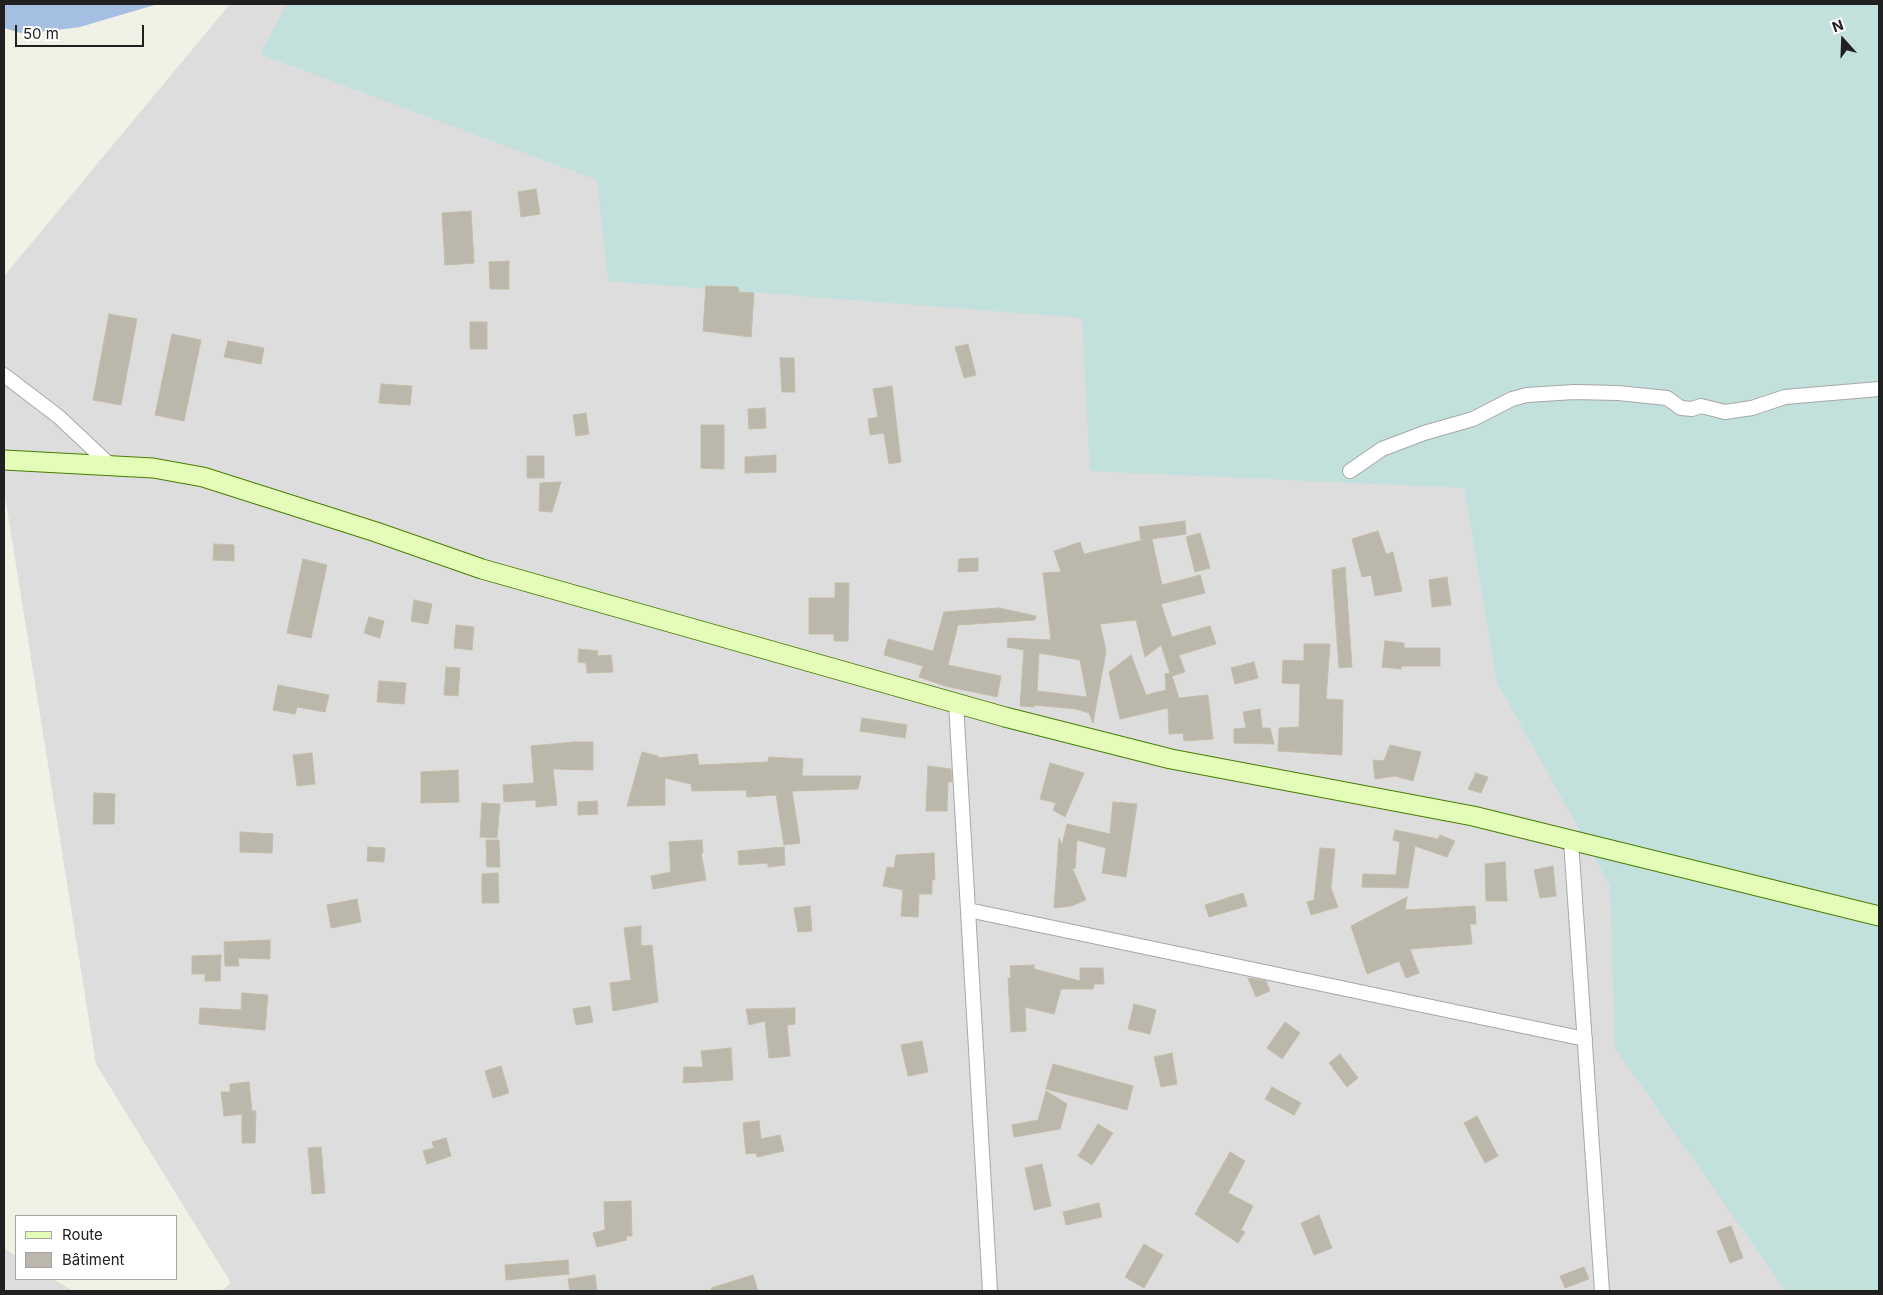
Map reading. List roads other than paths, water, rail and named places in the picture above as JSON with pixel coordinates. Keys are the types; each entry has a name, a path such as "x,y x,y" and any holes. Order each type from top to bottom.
{"main road":[{"path":"4,460 153,468 203,477 376,532 482,569 956,703 1171,758 1473,816 1879,916"}],"street":[{"path":"4,374 59,417 110,465"},
{"path":"1350,471 1382,449 1424,433 1473,419 1512,399 1527,395 1574,392 1618,393 1667,398 1681,408 1692,409 1701,406 1725,412 1752,408 1785,397 1879,389"},
{"path":"956,703 990,1291"},
{"path":"1570,841 1602,1291"},
{"path":"968,910 1584,1039"}],"water":[{"path":"4,4 158,4 80,27 24,34 4,28"}]}
